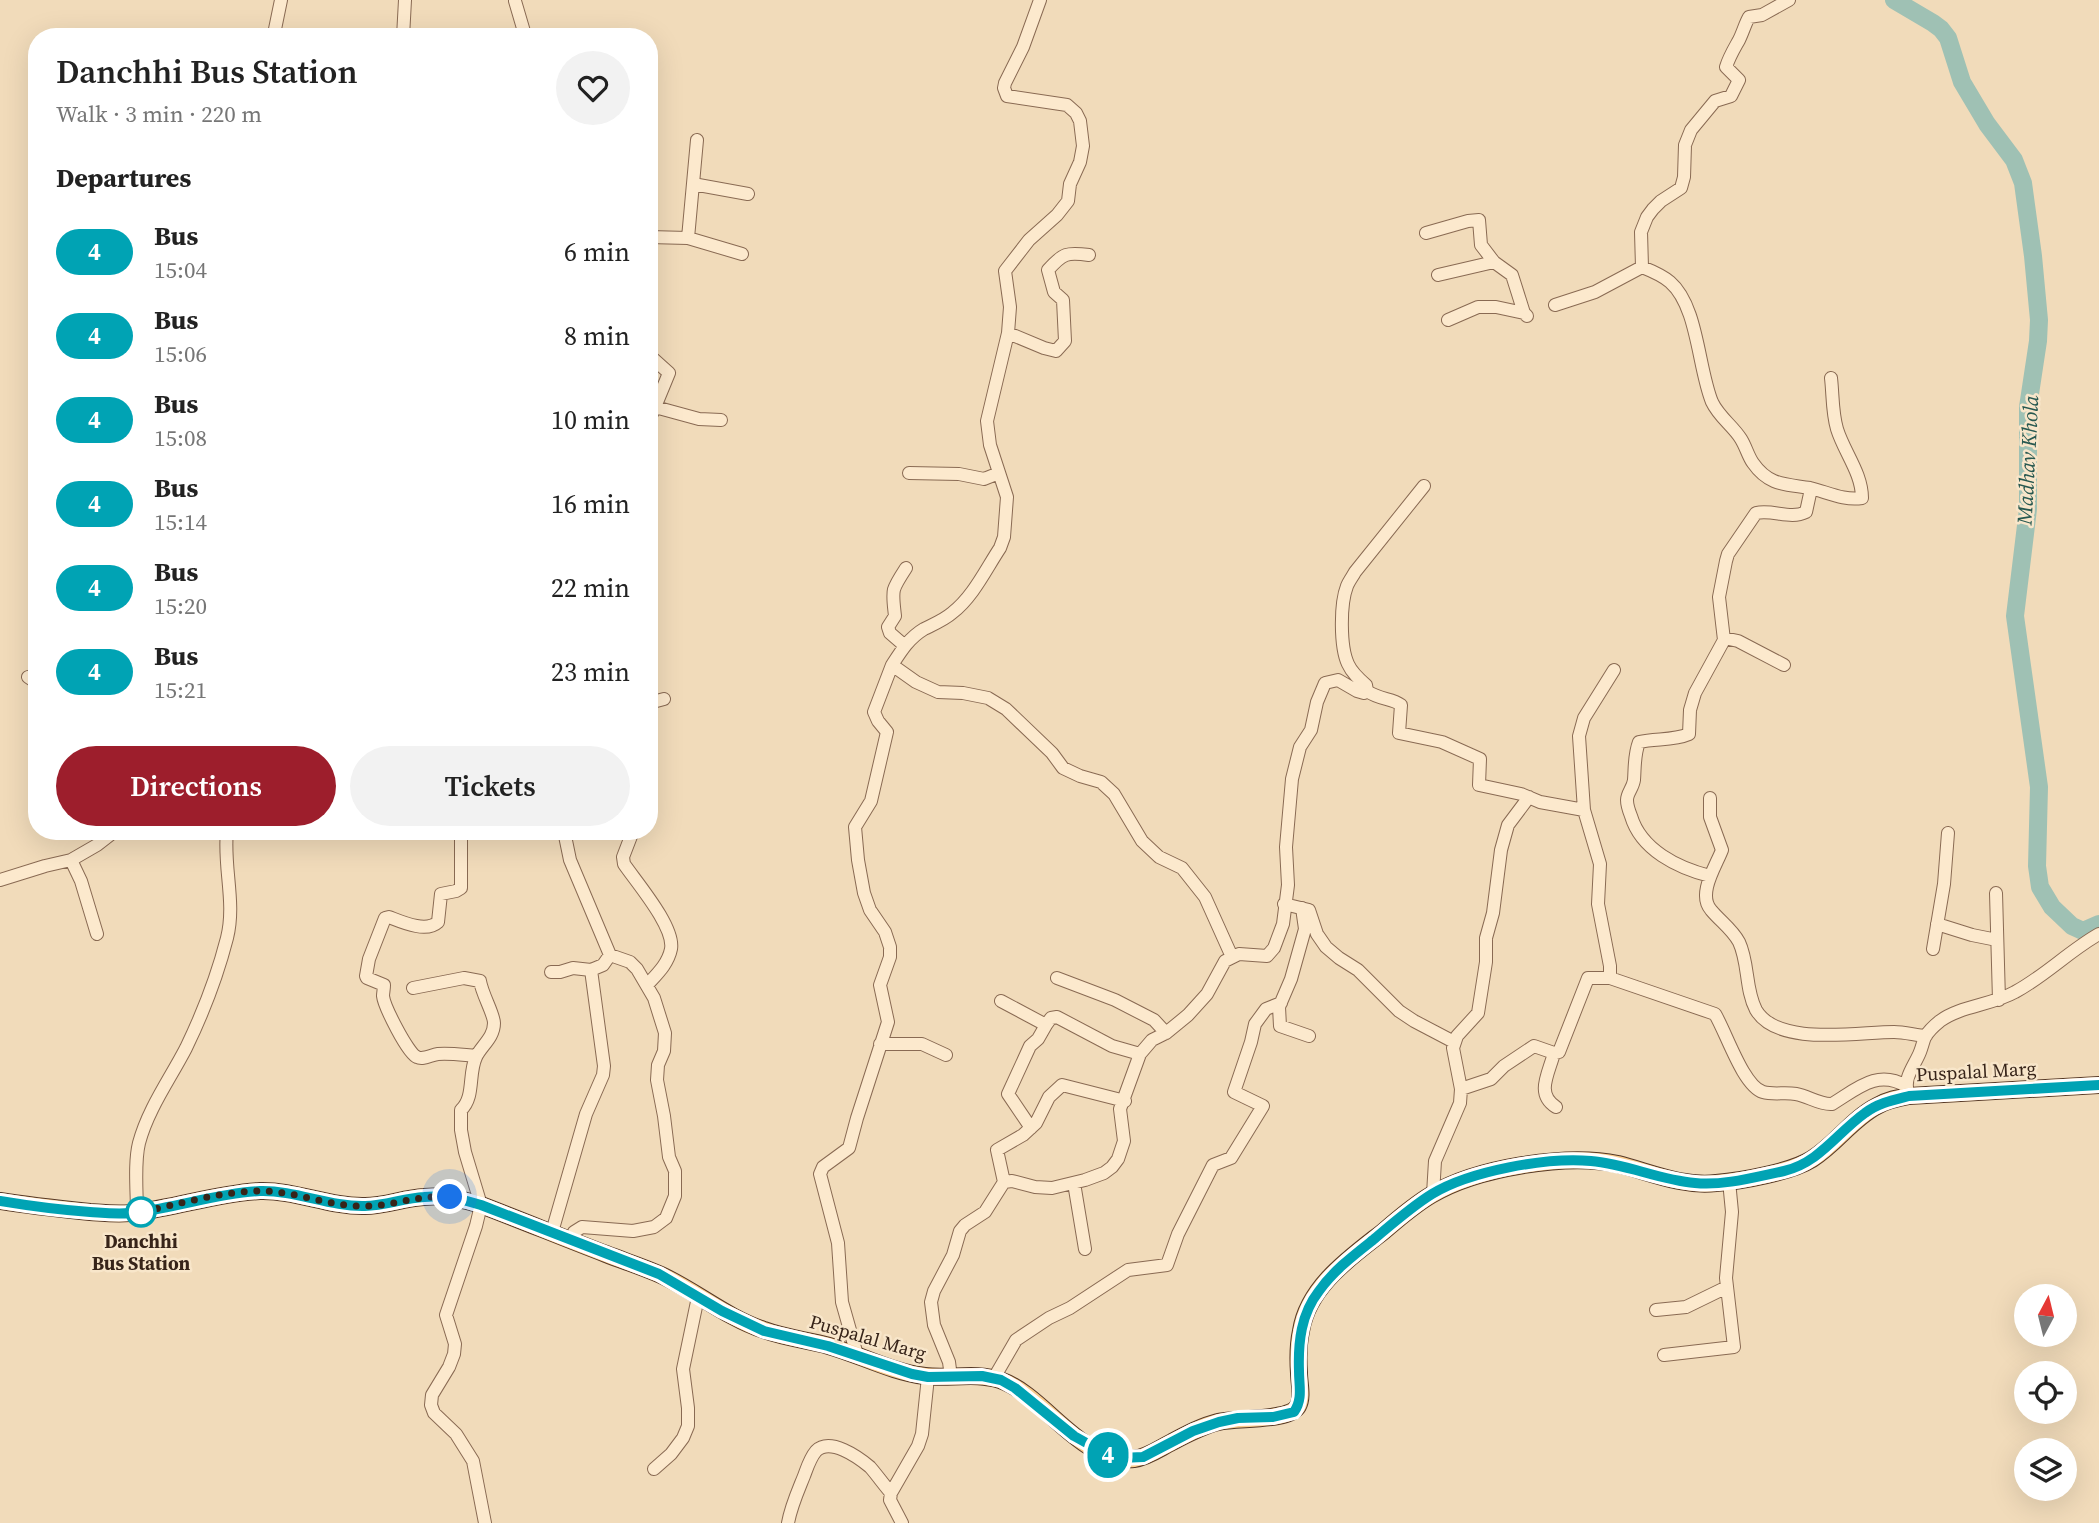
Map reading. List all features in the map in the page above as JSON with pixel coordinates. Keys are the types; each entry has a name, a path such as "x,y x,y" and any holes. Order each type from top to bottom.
{"main road":[{"name":"Puspalal Marg","path":"0,1200 54,1209 137,1213 201,1199 261,1191 355,1206 421,1197 461,1199 659,1274 722,1311 764,1331 828,1346 928,1377 993,1378 1015,1388 1074,1436 1108,1455 1120,1458 1143,1457 1193,1431 1219,1422 1294,1412 1299,1405 1301,1329 1307,1309 1319,1290 1345,1262 1433,1194 1468,1179 1557,1161 1589,1160 1611,1163 1668,1179 1714,1184 1787,1170 1810,1160 1863,1114 1907,1091 2099,1085"}],"street":[{"path":"275,28 281,0"},
{"path":"403,28 405,0"},
{"path":"857,1355 842,1302 838,1243 820,1174 823,1167 849,1148 888,1022 880,985 890,957 890,947 864,893 855,827 871,802 875,790 887,732 874,712 892,666 905,646 921,631 954,612 978,582 1004,537 1007,498 990,445 987,421 1008,332 1010,307 1005,271 1029,240 1064,208 1083,152 1080,121 1072,108 1007,96 1004,93 1005,83 1023,47 1040,0"},
{"path":"1642,267 1641,232 1653,209 1681,188 1685,145 1691,130 1716,101 1731,96 1739,79 1726,67 1745,24 1749,17 1762,15 1789,0"},
{"path":"515,1 523,28"},
{"path":"688,237 697,140"},
{"path":"693,184 748,194"},
{"path":"1426,233 1479,220 1480,245 1494,262 1512,275 1526,314 1489,306 1478,307 1448,320"},
{"path":"658,237 688,237 742,254"},
{"path":"1008,332 1056,351 1065,341 1063,300 1054,292 1048,270 1058,259 1069,253 1089,255"},
{"path":"1438,275 1494,262"},
{"path":"1555,305 1595,292 1642,267"},
{"path":"1642,267 1664,277 1679,291 1691,318 1712,402 1741,439 1753,463 1773,481 1836,496 1862,498 1858,476 1836,423 1831,378"},
{"path":"658,363 669,373 658,394"},
{"path":"658,406 699,419 721,420"},
{"path":"909,473 959,474 984,479 999,473"},
{"path":"1424,486 1355,572 1347,587 1344,600 1343,648 1348,664 1355,676 1366,685 1367,691 1377,698 1401,705 1399,733 1445,743 1480,759 1479,785 1541,802 1584,810"},
{"path":"1710,876 1681,867 1640,839 1626,799 1634,782 1634,765 1639,743 1689,734 1690,710 1695,693 1723,645 1719,597 1722,572 1728,554 1756,513 1795,516 1806,512 1811,489"},
{"path":"905,646 890,633 888,627 895,616 893,588 906,568"},
{"path":"1724,638 1738,641 1784,665"},
{"path":"892,666 916,682 938,692 988,698 1006,709 1052,753 1063,768 1101,782 1114,794 1142,841 1159,857 1182,868 1205,897 1232,957"},
{"path":"1610,978 1598,904 1600,864 1584,810 1579,736 1584,718 1614,670"},
{"path":"1004,1182 1052,1188 1074,1184 1104,1173 1118,1159 1124,1141 1120,1110 1140,1054 1152,1040 1166,1033 1188,1015 1207,994 1225,961 1239,954 1267,956 1274,948 1283,924 1292,779 1300,747 1311,730 1317,702 1325,683 1338,680 1357,691 1367,691"},
{"path":"658,701 663,699"},
{"path":"1433,1194 1435,1161 1460,1103 1461,1088 1454,1042 1478,1013 1486,962 1486,938 1493,913 1501,849 1508,825 1529,797"},
{"path":"1710,798 1710,817 1722,850 1710,876 1706,903 1738,940 1755,1008 1763,1020 1796,1033 1897,1032 1926,1036"},
{"path":"1933,949 1944,884 1948,834"},
{"path":"0,880 71,860 103,840"},
{"path":"137,1213 138,1146 158,1097 186,1047 228,936 228,840"},
{"path":"461,840 461,888 441,894 438,922 434,926 419,926 385,918 369,959 366,978 384,985 383,997 408,1049 415,1056 476,1056"},
{"path":"566,840 570,860 610,954 630,962 638,969 665,1033 657,1080 669,1157 675,1171 676,1183 666,1218 654,1227 633,1231 582,1227 577,1228 572,1240"},
{"path":"630,840 623,857 624,864 667,929 672,947 667,963 647,985"},
{"path":"71,860 81,881 97,934"},
{"path":"1997,893 1999,1000"},
{"path":"1284,904 1309,910 1317,934 1326,947 1358,970 1399,1011 1454,1042"},
{"path":"1302,908 1305,929 1291,979 1279,1007 1280,1026 1309,1036"},
{"path":"1937,924 1997,940"},
{"path":"1907,1091 1908,1077 1926,1036 1938,1022 1951,1014 1999,1000 2045,975 2084,942 2099,934"},
{"path":"551,972 573,968 591,970 603,965 610,954"},
{"path":"552,1232 586,1114 603,1075 591,970"},
{"path":"413,988 464,978 480,981 494,1020 489,1040 476,1056 467,1104 461,1110 465,1152 481,1205 446,1315 455,1344 454,1354 432,1395 431,1405 434,1413 456,1434 473,1461 485,1523"},
{"path":"1057,978 1115,1000 1154,1020 1166,1033"},
{"path":"1461,1088 1491,1079 1504,1066 1534,1046 1554,1053 1559,1052 1588,978 1610,978 1715,1014 1731,1049 1751,1083 1759,1091 1793,1094 1826,1105 1871,1081 1885,1078 1898,1082 1907,1091"},
{"path":"1001,1001 1046,1025"},
{"path":"993,1378 1016,1340 1049,1318 1070,1308 1128,1270 1167,1265 1178,1234 1213,1165 1231,1158 1263,1106 1234,1092 1248,1054 1255,1024 1266,1009 1281,1003"},
{"path":"1031,1128 1008,1094 1030,1046 1038,1039 1051,1018 1057,1017 1112,1046 1140,1054"},
{"path":"880,1044 922,1044 946,1055"},
{"path":"1554,1053 1544,1090 1547,1099 1556,1107"},
{"path":"951,1377 949,1362 934,1325 931,1302 953,1255 960,1231 985,1212 1004,1182 997,1150 1023,1135 1036,1123 1049,1097 1062,1085 1125,1101"},
{"path":"1664,1355 1734,1347 1726,1278 1732,1212 1729,1181"},
{"path":"1074,1184 1084,1249"},
{"path":"1657,1310 1686,1307 1727,1287"},
{"path":"654,1469 677,1446 688,1426 683,1369 698,1297"},
{"path":"902,1523 890,1500 891,1493 922,1434 928,1377"},
{"path":"788,1523 796,1493 812,1458 818,1449 826,1446 839,1448 863,1462 891,1493"}],"waterway":[{"name":"Madhav Khola","path":"1894,0 1933,23 1948,38 1962,82 1987,124 2014,160 2023,183 2039,320 2028,407 2028,509 2015,616 2039,787 2037,866 2040,887 2052,907 2072,926 2083,931 2099,924"}],"bus line":[{"name":"4","path":"0,1201 54,1209 137,1213 201,1199 261,1191 355,1206 421,1197 461,1199 659,1274 722,1311 764,1331 828,1346 912,1374 928,1377 982,1376 1001,1380 1092,1447 1108,1455 1131,1459 1143,1457 1193,1431 1219,1422 1238,1418 1273,1417 1294,1412 1300,1397 1298,1372 1301,1329 1307,1309 1319,1290 1345,1262 1408,1212 1433,1194 1468,1179 1529,1165 1582,1160 1611,1163 1668,1179 1714,1184 1787,1170 1810,1160 1863,1114 1887,1101 1909,1096 2099,1085"}],"place":[{"name":"Danchhi Bus Station","path":"141,1212"}],"route":[{"path":"141,1212 137,1213 201,1199 261,1191 355,1206 421,1197 450,1197"}]}
